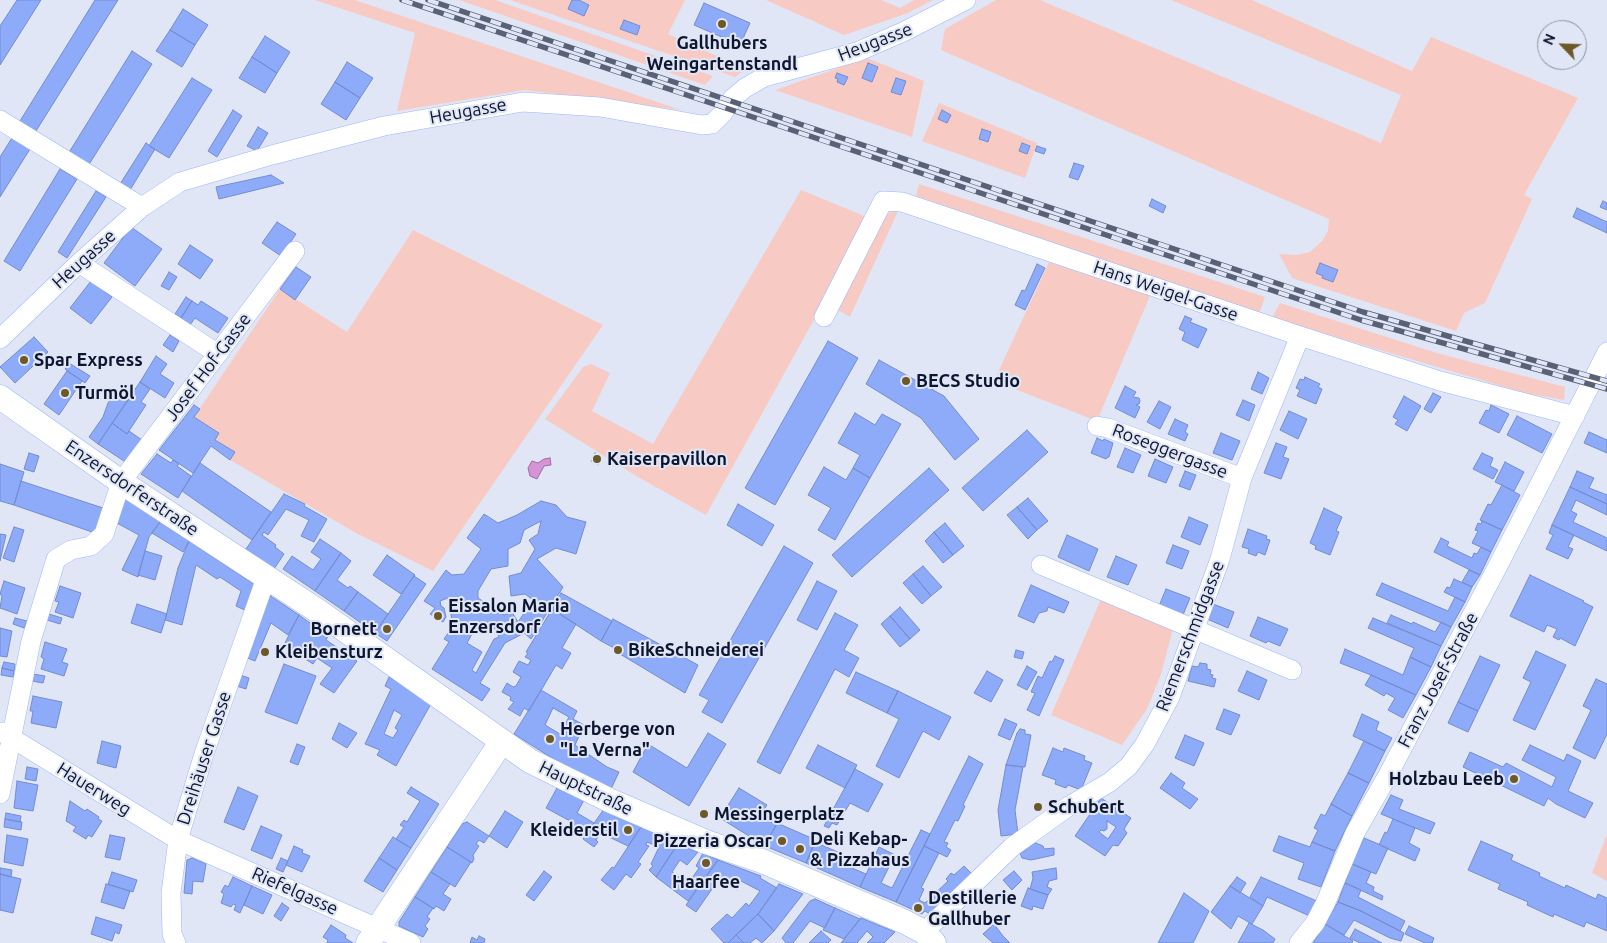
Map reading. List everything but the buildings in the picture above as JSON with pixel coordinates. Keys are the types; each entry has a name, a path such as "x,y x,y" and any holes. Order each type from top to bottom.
{"main road":[{"name":"Enzersdorferstraße","path":"0,397 121,482 266,578"},
{"name":"Hauptstraße","path":"266,578 318,611 530,761 611,801 706,842 762,861 905,922 929,938"},
{"path":"373,935 502,741"}],"street":[{"name":"Heugasse","path":"0,338 79,263 142,208 180,182 272,155 384,126 523,102 600,107 702,125 712,124 723,113 733,98 764,77 857,52 911,29 966,0"},
{"path":"0,120 142,208"},
{"name":"Hans Weigel-Gasse","path":"824,317 883,201 902,202 1440,381 1575,416"},
{"name":"Josef Hof-Gasse","path":"6,734 31,641 56,559 72,550 91,546 104,534 121,482 295,251"},
{"path":"79,263 218,354"},
{"name":"Riemerschmidgasse","path":"929,938 1012,847 1069,806 1110,782 1129,766 1145,744 1170,697 1193,629 1220,559 1242,478 1300,336"},
{"name":"Franz Josef-Straße","path":"1299,943 1315,923 1325,904 1355,832 1388,775 1607,352"},
{"name":"Roseggergasse","path":"1097,426 1108,428 1242,478"},
{"path":"1041,565 1292,670"},
{"name":"Dreihäuser Gasse","path":"176,943 172,934 171,893 178,840 204,754 266,578"},
{"path":"0,794 6,734"},
{"name":"Hauerweg","path":"6,734 178,840"},
{"name":"Riefelgasse","path":"178,840 373,935 412,943"}],"shaded area":[{"path":"315,0 355,0 681,110 525,90 397,111 415,33"},
{"path":"459,0 495,0 713,76 705,85"},
{"path":"510,0 685,0 668,34 746,69 735,77"},
{"path":"766,0 881,0 900,8 914,0 933,0 908,13 844,35"},
{"path":"996,0 1040,0 1381,143 1401,95 1171,0 1252,0 1412,71 1431,37 1578,98 1524,195 1532,199 1485,303 1464,313 1456,331 1292,278 1279,254 1297,255 1310,252 1322,241 1328,231 1329,219 941,50 945,29"},
{"path":"867,58 924,81 912,137 775,90"},
{"path":"939,103 1037,143 1025,178 922,141"},
{"path":"919,184 1265,297 1259,314 916,196"},
{"path":"801,190 869,218 706,515 638,477 545,419 583,367 591,364 610,373 592,411 653,444"},
{"path":"898,211 850,317 833,307 885,214"},
{"path":"413,230 603,325 433,571 356,533 230,460 235,452 215,440 219,432 194,417 280,289 347,332"},
{"path":"1049,262 1150,296 1097,421 994,381"},
{"path":"1280,303 1437,353 1565,387 1564,400 1525,393 1272,318"},
{"path":"550,458 551,465 544,466 537,479 530,476 528,468 532,461 538,463"},
{"path":"1101,599 1173,629 1161,674 1147,709 1122,745 1051,715"},
{"path":"1607,834 1607,881 1592,873"}],"railway":[{"path":"402,0 1361,320 1607,389"},
{"path":"428,0 1363,312 1607,381"}],"place":[{"name":"Gallhubers Weingartenstandl","path":"722,24"},
{"name":"Spar Express","path":"24,360"},
{"name":"BECS Studio","path":"906,381"},
{"name":"Turmöl","path":"65,393"},
{"name":"Kaiserpavillon","path":"597,459"},
{"name":"Eissalon Maria Enzersdorf","path":"438,616"},
{"name":"Bornett","path":"387,629"},
{"name":"BikeSchneiderei","path":"618,650"},
{"name":"Kleibensturz","path":"265,652"},
{"name":"Herberge von \"La Verna\"","path":"550,739"},
{"name":"Holzbau Leeb","path":"1514,779"},
{"name":"Schubert","path":"1038,807"},
{"name":"Messingerplatz","path":"704,814"},
{"name":"Kleiderstil","path":"628,830"},
{"name":"Pizzeria Oscar","path":"782,841"},
{"name":"Deli Kebap- & Pizzahaus","path":"800,849"},
{"name":"Haarfee","path":"706,863"},
{"name":"Destillerie Gallhuber","path":"918,908"}]}
